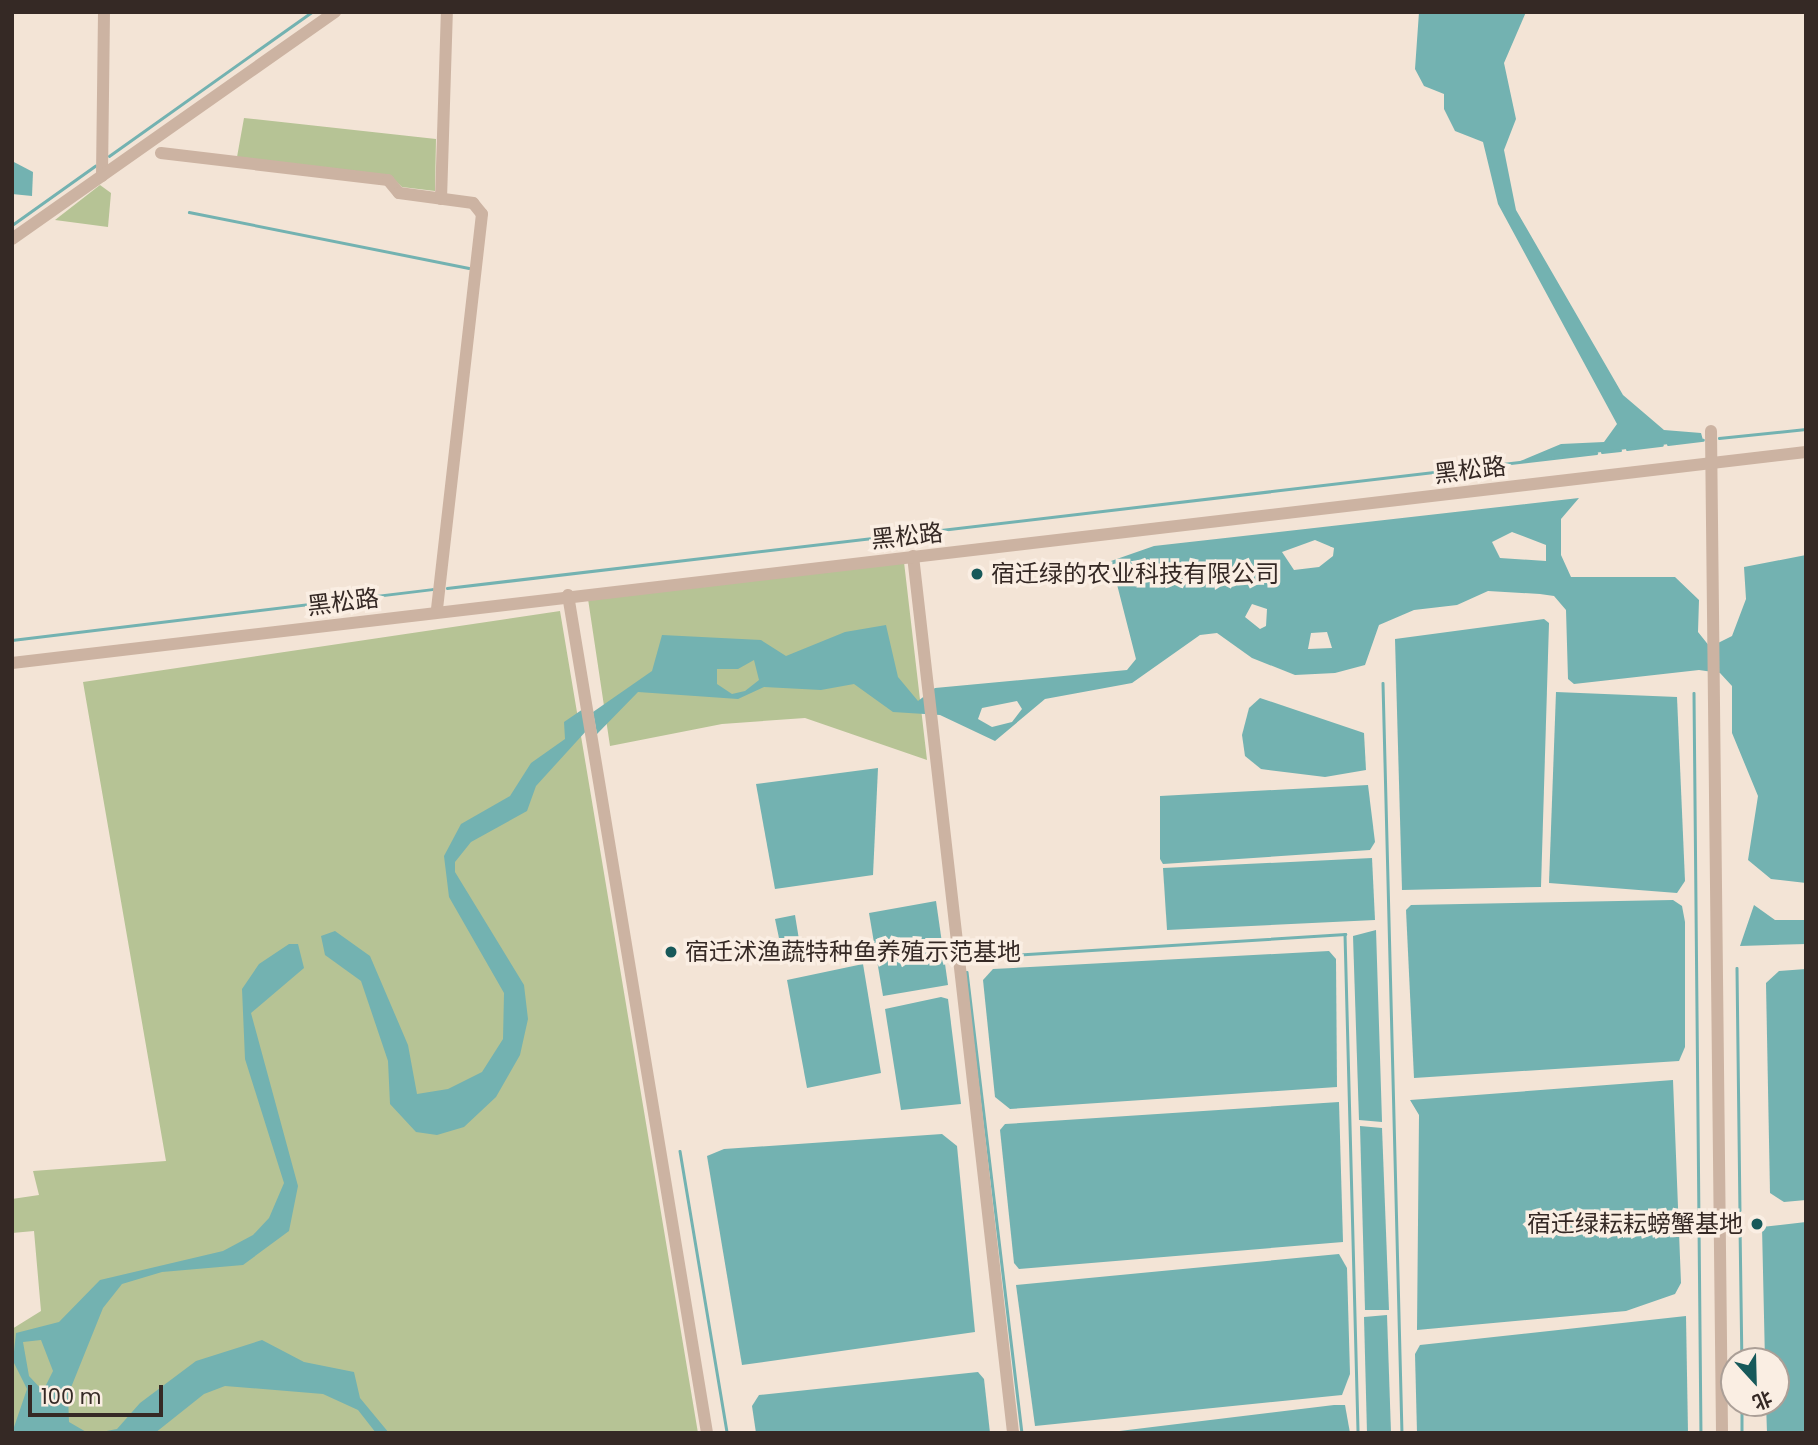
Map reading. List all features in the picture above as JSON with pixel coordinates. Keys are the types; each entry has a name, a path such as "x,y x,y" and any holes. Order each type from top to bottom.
{"street":[{"path":"102,176 104,12"},
{"path":"12,239 335,12"},
{"path":"440,199 447,12"},
{"path":"161,153 388,180 399,193 473,203 482,214 437,612"},
{"path":"1711,431 1722,1433"},
{"name":"黑松路","path":"12,663 913,556 1713,457 1806,452"},
{"path":"913,556 1013,1433"},
{"path":"568,595 707,1433"}],"green space":[{"path":"244,118 436,139 435,191 402,187 389,175 237,157"},
{"path":"100,185 111,193 108,227 55,220"},
{"path":"904,562 927,760 805,718 722,724 610,746 588,599"},
{"path":"560,611 698,1433 12,1433 12,1329 41,1311 34,1231 12,1233 12,1199 39,1195 33,1171 166,1161 83,682"}],"water":[{"path":"1419,12 1526,12 1504,63 1516,119 1504,150 1516,210 1623,395 1664,430 1701,433 1703,440 1518,462 1561,444 1604,442 1617,424 1498,204 1483,142 1455,131 1444,109 1444,94 1424,86 1415,69"},
{"path":"12,161 33,172 32,196 12,194"},
{"path":"1579,498 1561,519 1561,555 1571,577 1675,577 1699,600 1698,632 1710,647 1732,636 1746,599 1744,567 1806,555 1806,883 1771,879 1748,860 1758,796 1732,733 1732,686 1720,673 1699,670 1574,684 1568,679 1566,610 1554,596 1540,594 1488,591 1457,605 1414,610 1379,625 1365,665 1335,673 1295,675 1252,658 1217,633 1200,635 1132,683 1045,699 995,741 940,715 893,712 854,684 821,690 764,687 738,699 638,692 597,734 593,712 652,671 662,635 761,640 786,656 845,632 886,625 898,677 918,701 935,688 1127,670 1136,659 1111,561 1154,546","holes":["1512,532 1546,545 1546,561 1500,558 1492,542","1315,540 1334,548 1333,556 1319,567 1294,570 1282,552","1252,604 1267,609 1266,626 1260,629 1245,617","1327,632 1332,648 1308,649 1311,633","754,660 759,680 745,691 732,694 717,684 717,669 738,669","1017,701 1022,709 1012,722 992,727 978,719 982,708"]},
{"path":"1544,619 1549,623 1541,887 1402,890 1395,639"},
{"path":"1556,692 1677,697 1685,881 1677,893 1549,883"},
{"path":"1260,698 1364,733 1366,770 1325,777 1261,769 1245,756 1242,735 1249,708"},
{"path":"583,709 587,730 536,786 527,811 471,842 455,862 455,872 524,985 528,1019 520,1055 496,1097 464,1127 437,1135 416,1132 390,1104 388,1061 361,981 325,955 321,936 335,931 370,956 408,1045 417,1094 448,1089 482,1072 503,1039 504,993 449,897 444,856 461,824 510,796 531,763 565,739 564,722"},
{"path":"878,768 873,875 775,889 756,784"},
{"path":"1368,785 1375,842 1370,850 1163,864 1160,859 1160,796"},
{"path":"1372,858 1375,920 1167,930 1163,868"},
{"path":"1673,900 1682,906 1685,922 1685,1047 1679,1061 1414,1078 1406,910 1411,905"},
{"path":"936,901 948,985 883,996 869,913"},
{"path":"1754,905 1775,920 1806,920 1806,944 1740,946"},
{"path":"795,915 802,958 784,962 775,919"},
{"path":"1376,930 1382,1122 1359,1120 1353,936"},
{"path":"289,944 298,944 304,968 251,1013 298,1186 289,1231 243,1265 162,1272 122,1284 103,1308 68,1395 69,1422 88,1433 12,1433 27,1389 13,1361 16,1333 59,1322 100,1280 223,1251 253,1235 269,1218 284,1183 245,1059 242,989 259,964","holes":["41,1340 53,1371 43,1391 29,1376 23,1342"]},
{"path":"1329,951 1336,959 1337,1087 1010,1109 995,1097 983,980 993,969"},
{"path":"863,964 881,1073 807,1088 787,980"},
{"path":"1806,969 1806,1200 1784,1202 1770,1193 1766,983 1779,971"},
{"path":"941,997 948,999 961,1104 901,1110 885,1009"},
{"path":"1673,1080 1681,1283 1675,1294 1626,1311 1417,1330 1419,1115 1410,1100"},
{"path":"1339,1102 1343,1242 1019,1269 1014,1263 1000,1130 1005,1124"},
{"path":"1360,1126 1382,1128 1389,1310 1365,1310"},
{"path":"942,1134 957,1146 975,1332 742,1365 707,1156 724,1149"},
{"path":"1806,1222 1806,1433 1767,1433 1766,1417 1790,1417 1790,1347 1765,1347 1762,1227"},
{"path":"1339,1254 1347,1268 1350,1374 1342,1395 1035,1426 1016,1285"},
{"path":"1387,1315 1391,1433 1367,1433 1364,1317"},
{"path":"1686,1316 1688,1433 1417,1433 1415,1354 1420,1345"},
{"path":"262,1340 304,1362 354,1372 360,1398 389,1433 376,1433 358,1410 323,1394 225,1386 204,1394 155,1433 96,1433 117,1429 140,1403 196,1361"},
{"path":"978,1372 984,1379 990,1433 756,1433 752,1406 759,1395"},
{"path":"1345,1405 1350,1433 1103,1433"}],"waterway":[{"path":"109,156 312,12"},
{"path":"12,225 95,166"},
{"path":"189,212 468,268"},
{"path":"1719,438 1806,429"},
{"path":"1668,444 1703,440"},
{"path":"1627,449 1662,445"},
{"path":"1602,452 1620,450"},
{"path":"447,588 1596,453"},
{"path":"12,640 432,589"},
{"path":"1383,683 1402,1433"},
{"path":"1694,693 1701,1433"},
{"path":"965,958 1345,934 1358,1433"},
{"path":"1737,968 1740,1210"},
{"path":"967,972 1022,1433"},
{"path":"680,1151 727,1433"},
{"path":"1740,1225 1742,1347"},
{"path":"1742,1417 1742,1433"}],"place":[{"name":"宿迁绿的农业科技有限公司","path":"977,574"},
{"name":"宿迁沭渔蔬特种鱼养殖示范基地","path":"671,952"},
{"name":"宿迁绿耘耘螃蟹基地","path":"1757,1224"}]}
